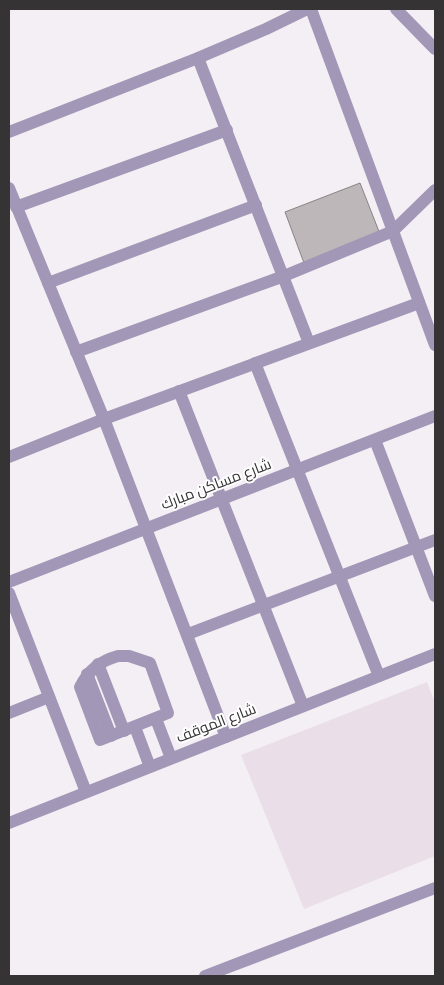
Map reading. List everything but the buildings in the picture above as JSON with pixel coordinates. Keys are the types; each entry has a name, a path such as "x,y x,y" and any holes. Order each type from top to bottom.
{"street":[{"path":"9,132 198,58 307,9"},
{"path":"311,9 419,303 430,316 435,345"},
{"path":"396,9 435,48"},
{"path":"198,58 309,343"},
{"path":"16,207 227,130"},
{"path":"9,188 104,418 226,737"},
{"path":"76,352 284,276 393,232 435,190"},
{"path":"48,283 256,205"},
{"path":"9,456 104,418 419,303"},
{"path":"255,363 380,676"},
{"path":"179,391 303,706"},
{"name":"شارع مساكن مبارك","path":"9,582 435,416"},
{"path":"375,440 435,596"},
{"path":"188,634 341,578 435,540"},
{"path":"9,593 86,792"},
{"name":"شارع الموقف","path":"9,823 435,654"},
{"path":"118,656 129,656 150,663 168,712 166,715 111,736 87,674 98,664 118,656"},
{"path":"98,664 129,729 150,767"},
{"path":"9,713 49,697"},
{"path":"156,719 171,758"},
{"path":"206,976 435,888"}],"shaded area":[{"path":"427,682 435,703 435,856 304,909 241,755"}]}
